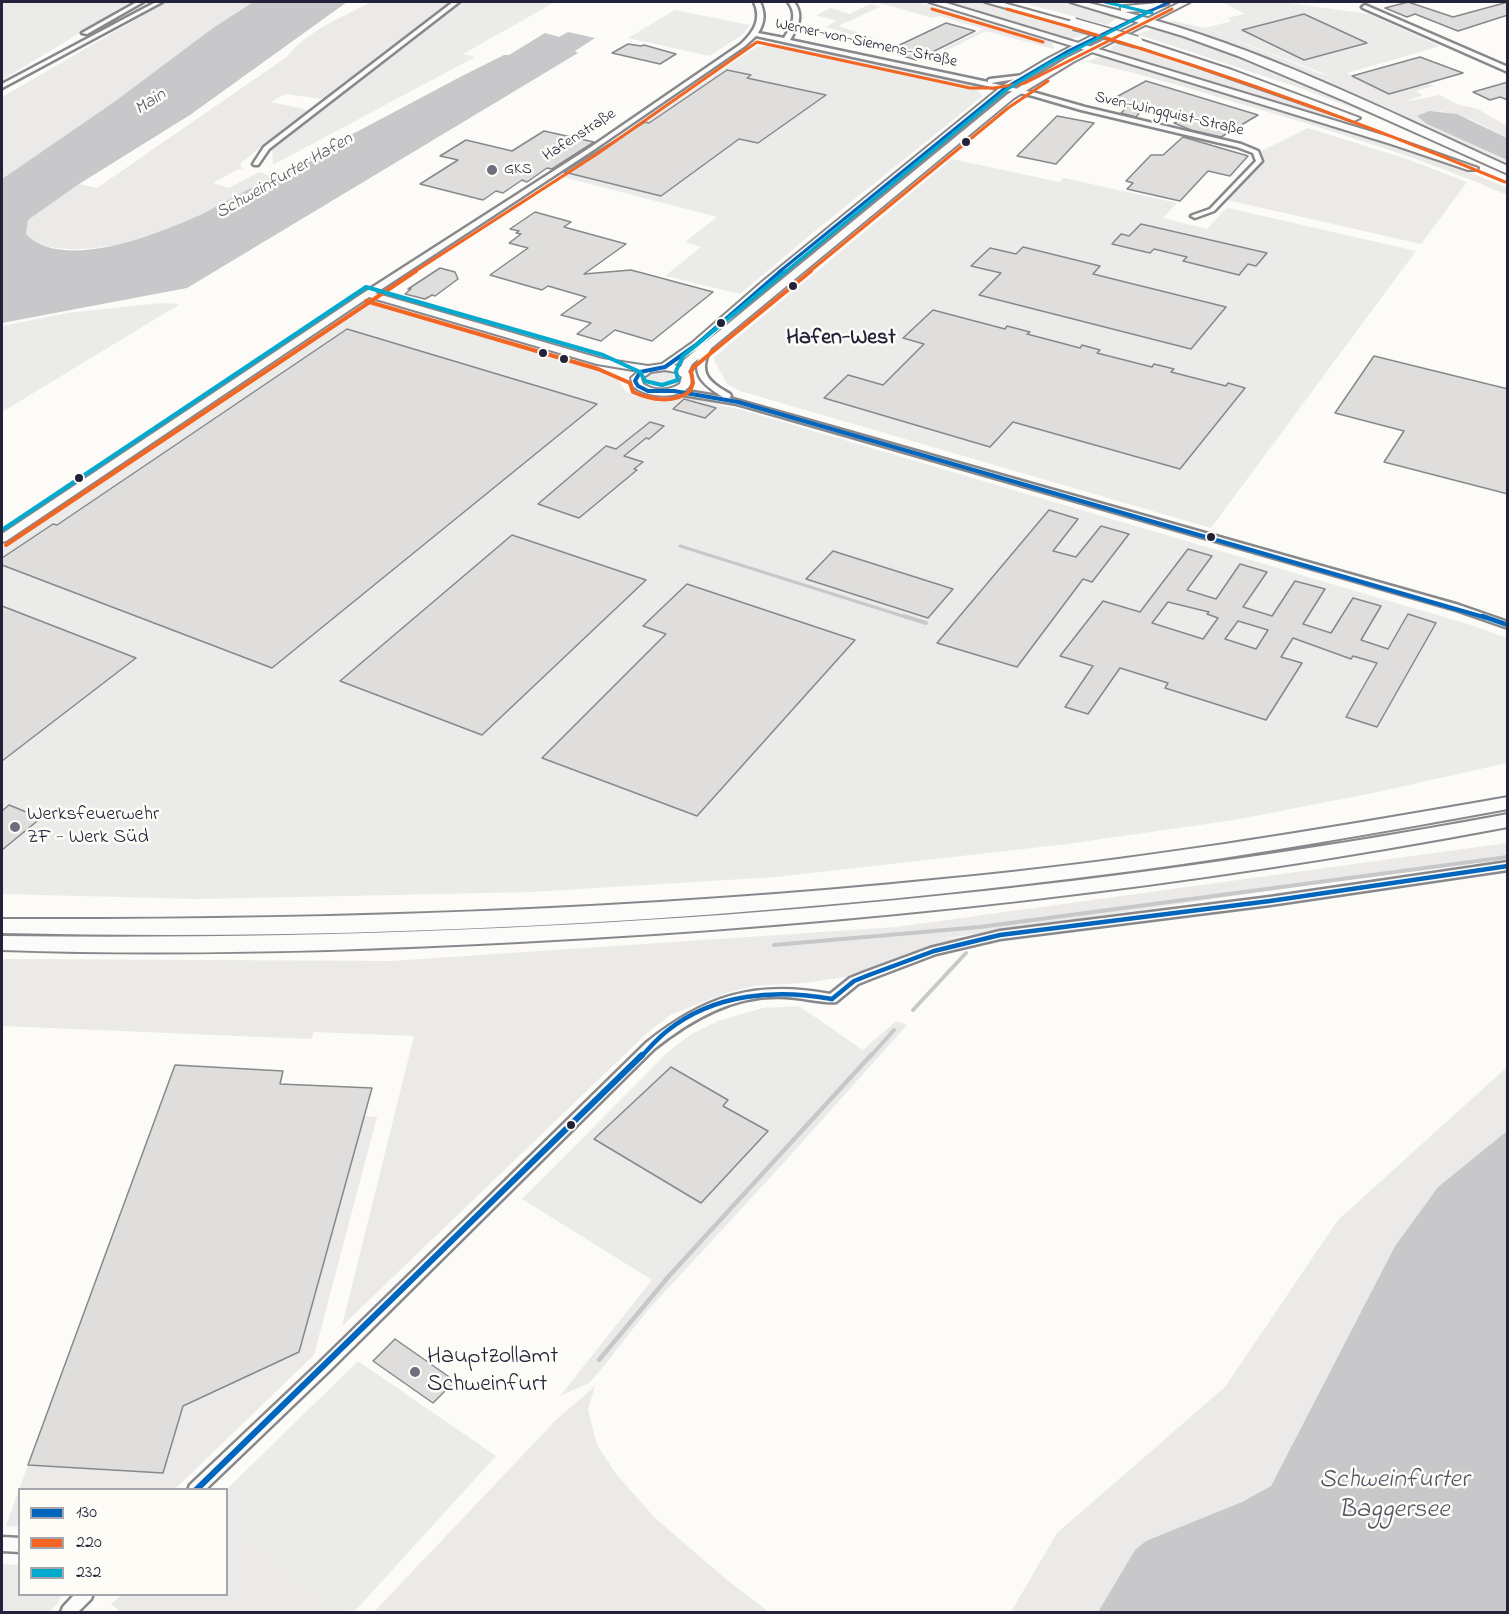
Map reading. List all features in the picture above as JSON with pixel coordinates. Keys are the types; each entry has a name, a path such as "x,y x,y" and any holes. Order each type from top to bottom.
{"highway":[{"path":"934,2 1395,142 1472,168"},
{"path":"990,2 1141,40 1331,109 1508,184"},
{"path":"1009,2 1086,22 1232,67 1339,106 1508,173"},
{"path":"1075,2 1150,20 1290,72 1508,173"},
{"path":"1097,7 1133,9 1164,2"},
{"path":"2,926 265,927 453,921 637,912 822,898 1179,858 1350,832 1508,803"},
{"path":"2,943 264,944 636,929 824,914 1004,896 1233,866 1508,820"},
{"path":"1375,844 1508,834"}],"street":[{"path":"123,19 140,2"},
{"path":"65,50 80,36 140,2"},
{"path":"2,86 65,50 159,2"},
{"path":"256,164 266,148 456,2"},
{"path":"755,34 761,15 757,2"},
{"path":"787,39 794,29 798,15 796,7 791,2"},
{"path":"368,294 601,362 648,369 665,367 696,345 765,284 1005,88 1022,76 1079,45 1169,2"},
{"path":"674,391 685,377 688,362 1019,91 1092,50 1186,2"},
{"path":"1365,7 1508,70"},
{"name":"Werner-von-Siemens-Straße","path":"755,34 787,39 1019,91"},
{"name":"Hafenstraße","path":"2,539 416,262 629,124 755,34"},
{"path":"972,81 993,81 1022,76"},
{"name":"Werner-von-Siemens-Straße","path":"972,81 983,86 991,100"},
{"name":"Sven-Wingquist-Straße","path":"1019,91 1083,109 1239,145 1256,152 1258,161 1218,204 1212,210 1195,216"},
{"path":"960,126 972,129"},
{"path":"895,178 909,182"},
{"path":"800,255 813,258"},
{"path":"765,284 778,287"},
{"path":"733,311 747,315"},
{"path":"707,348 700,363 702,375 716,389 738,402"},
{"path":"601,362 636,378"},
{"path":"665,367 718,398"},
{"path":"636,378 648,369"},
{"path":"636,378 638,386 648,391 674,391 738,402 1456,608 1508,625"},
{"path":"197,1488 669,1030 696,1013 745,995 784,991 806,992 832,999 854,981 877,972 934,951 1000,935 1270,901 1508,866"},
{"path":"2,1544 18,1545"},
{"path":"68,1612 84,1596"}],"shaded area":[{"path":"2,2 131,2 2,80"},
{"path":"166,2 253,2 213,28 114,102 2,179 2,97"},
{"path":"371,2 452,2 324,99 285,94 271,102 308,110 242,162 240,166 244,170 238,169 213,183 229,188 259,172 272,177 178,225 129,242 104,247 63,249 43,245 26,234 28,220 79,184 97,188 288,56 315,31"},
{"path":"461,2 555,2 463,54 475,57 273,165 272,148 275,145"},
{"path":"876,2 918,2 1046,40 1052,43 1054,49 986,31 947,50 942,49 984,29"},
{"path":"940,2 980,2 1068,24 1089,34 1067,40"},
{"path":"1019,2 1068,2 1122,14 1107,25"},
{"path":"1209,2 1282,2 1369,14 1440,46 1341,75 1330,76 1205,28 1232,21 1227,18 1245,14 1224,3"},
{"path":"870,4 880,7 838,26 874,38 869,40 826,27 837,21 816,15 831,8 849,14"},
{"path":"675,10 750,25 743,34 710,56 628,38"},
{"path":"1173,21 1205,28 1321,74 1330,76 1346,73 1389,94 1428,83 1434,86 1416,91 1423,95 1404,102 1439,95 1459,105 1476,108 1507,126 1507,138 1470,119 1440,111 1427,124 1507,160 1507,169 1254,54 1167,23"},
{"path":"1163,26 1206,41 1419,132 1303,89 1137,34"},
{"path":"1123,41 1284,94 1379,132 1371,132 1110,53 1112,46"},
{"path":"791,44 972,84 983,96 740,294 665,276 701,247 685,242 717,217 563,177 756,47"},
{"path":"1105,55 1343,127 1449,163 1507,188 1507,195 1443,169 1344,135 1165,82 1086,62"},
{"path":"1308,128 1407,159 1467,182 1421,244 1227,200 1264,159 1261,151"},
{"path":"952,159 1059,182 1064,178 1177,203 1163,218 1207,229 1228,208 1416,251 1211,528 740,391 727,384 713,358"},
{"path":"366,301 614,374 626,392 638,397 655,400 689,398 746,411 1471,625 1507,638 1507,763 1373,793 1234,820 1067,844 776,877 531,892 197,899 2,894 2,546"},
{"path":"161,303 180,304 2,412 2,326 67,313"},
{"path":"663,371 678,376 678,383 661,388 645,382 646,376"},
{"path":"633,477 638,477 635,481 667,491 672,488 677,489 675,494 700,502 707,499 692,512 694,507 666,498 659,501 661,497 629,486 621,490"},
{"path":"717,501 715,506 758,520 765,517 763,521 824,540 831,537 816,551 817,546 814,545 756,527 750,530 751,525 708,512 701,514"},
{"path":"840,540 839,545 858,551 865,547 863,552 866,554 909,567 916,563 914,569 962,584 966,580 969,582 961,591 829,550"},
{"path":"1507,843 1507,856 934,940 965,937 846,977 754,986 726,993 670,1015 646,1034 342,1326 414,1036 314,1032 311,1039 2,1026 2,959 392,961 896,927"},
{"path":"799,1006 863,1050 652,1280 522,1199 669,1051 690,1035 718,1021 763,1008"},
{"path":"896,1021 907,1025 647,1311 599,1372 589,1383 560,1396 652,1280 863,1050"},
{"path":"1507,1067 1507,1131 1438,1187 1395,1246 1271,1486 1242,1502 1135,1550 1098,1612 1011,1612 1057,1533 1225,1387 1338,1220"},
{"path":"364,1116 377,1117 314,1355 176,1488 20,1488 28,1465 162,1472 183,1406 299,1352"},
{"path":"358,1361 496,1456 354,1612 347,1612 228,1519 228,1488"},
{"path":"595,1386 588,1410 597,1445 617,1475 655,1518 727,1580 769,1612 374,1612 556,1420"},
{"path":"18,1493 18,1527 6,1526"},
{"path":"228,1519 347,1612 121,1612 111,1604 120,1596 228,1596"},
{"path":"2,1564 18,1565 18,1596 61,1596 49,1612 2,1612"}],"water":[{"path":"253,2 347,2 190,115 79,184 28,220 26,234 43,245 63,250 87,250 112,246 162,231 202,214 462,76 504,55 509,55 545,33 559,37 568,32 595,38 575,51 578,53 187,288 2,323 2,179 114,102 213,28"},
{"path":"1429,111 1457,114 1507,138 1507,160 1427,124 1417,116"},
{"name":"Schweinfurter Baggersee","path":"1507,1131 1507,1612 1098,1612 1135,1550 1146,1541 1242,1502 1271,1486 1395,1246 1438,1187"}],"building":[{"path":"1408,2 1453,17 1508,2 1508,15 1458,31 1415,14 1407,17 1385,8"},
{"path":"1304,14 1367,43 1304,60 1242,30"},
{"path":"946,23 975,31 916,60 887,51"},
{"path":"628,44 644,45 676,54 660,64 612,53"},
{"path":"1420,57 1463,73 1389,94 1352,76"},
{"path":"727,70 751,75 747,78 826,95 758,143 739,139 661,196 564,172 645,122 649,123"},
{"path":"1146,81 1258,115 1221,137 1191,130 1174,123 1182,119 1150,109 1141,111 1136,117 1121,113 1127,107 1109,101"},
{"path":"1508,82 1508,100 1500,97 1490,100 1473,92"},
{"path":"1057,116 1094,123 1056,164 1017,156"},
{"name":"GKS","path":"544,131 594,142 552,169 547,168 527,182 522,180 503,193 496,191 483,200 420,184 458,160 440,156 466,140 512,151"},
{"path":"1183,137 1248,156 1230,176 1208,171 1180,201 1127,189 1133,183 1126,181 1151,155 1163,155"},
{"path":"535,212 571,222 564,227 626,244 584,274 631,270 713,292 652,341 615,330 601,341 577,334 591,323 561,315 586,297 548,286 542,290 490,275 528,248 509,243 521,234 516,233 519,231 510,229"},
{"path":"1141,224 1267,253 1256,266 1248,264 1239,275 1183,261 1187,257 1154,249 1150,253 1112,244 1121,234 1129,236"},
{"path":"1023,247 1100,266 1093,274 1226,307 1191,349 979,295 1001,273 971,266 990,248 1016,254"},
{"path":"440,268 455,272 458,279 435,296 432,295 425,299 405,294 411,289 408,289"},
{"path":"933,310 1005,329 1007,326 1030,332 1027,334 1080,348 1082,345 1100,350 1097,353 1152,367 1154,364 1174,369 1171,372 1226,386 1228,383 1245,388 1180,469 1013,422 990,447 824,398 848,375 883,385 924,344 903,338"},
{"path":"347,329 597,404 272,668 2,565 2,558 53,524 57,525"},
{"path":"1374,356 1508,389 1508,494 1384,462 1404,431 1335,413"},
{"path":"684,399 716,408 705,418 673,409"},
{"path":"650,422 664,426 624,456 643,462 634,469 637,470 579,518 538,504 606,446 616,449"},
{"path":"1049,510 1078,519 1053,551 1076,557 1101,526 1129,534 1092,582 1083,579 1017,667 937,643"},
{"path":"512,535 646,580 482,735 340,681"},
{"path":"1188,549 1212,556 1187,590 1216,599 1240,564 1267,572 1243,607 1272,616 1295,581 1325,589 1303,624 1331,633 1353,598 1381,606 1361,640 1388,649 1408,614 1436,623 1377,727 1346,717 1377,663 1353,656 1351,659 1293,638 1281,657 1302,663 1266,720 1165,688 1168,683 1120,668 1088,714 1065,707 1093,666 1060,656 1103,601 1140,612","holes":["1168,602 1209,612 1207,614 1218,618 1203,639 1152,623","1238,621 1268,630 1256,649 1225,639"]},
{"path":"833,551 953,589 928,618 806,579"},
{"path":"687,584 855,640 697,816 542,758 666,634 643,626"},
{"path":"2,606 136,658 2,761"},
{"name":"Werksfeuerwehr ZF - Werk Süd","path":"9,805 41,818 2,850 2,811"},
{"path":"175,1065 283,1071 280,1084 372,1088 299,1352 183,1406 163,1473 28,1465"},
{"path":"671,1067 728,1100 723,1106 768,1131 701,1203 594,1139"},
{"name":"Hauptzollamt Schweinfurt","path":"395,1339 455,1381 433,1403 373,1361"}],"waterway":[{"path":"680,546 909,618"},
{"path":"904,616 926,623"},
{"path":"774,945 980,927 1508,857"},
{"path":"913,1010 966,953"},
{"path":"870,1057 894,1030"},
{"path":"599,1360 669,1276 871,1055"}],"transit line":[{"name":"232","path":"1105,2 1152,13"},
{"name":"130","path":"1169,2 1068,51 1005,88 765,284 696,345 665,367 640,372 635,381 638,386 648,391 674,391 738,402 1456,607 1508,625"},
{"name":"220","path":"932,9 1043,42"},
{"name":"220","path":"1007,9 1134,45 1259,86 1382,132 1505,182"},
{"name":"220","path":"6,545 420,268 597,154 757,42 970,88 994,88 1025,83 1172,9"},
{"name":"232","path":"2,530 366,287 603,355 640,372 645,381 649,383 670,384 678,380 676,371 683,356 1006,90 1050,63 1147,13"},
{"name":"220","path":"366,301 598,369 630,383 633,392 641,396 663,399 684,396 690,391 693,383 691,372 694,367 1008,108 1048,81"},
{"name":"130","path":"832,999 854,981 869,975 934,951 1000,935 1270,901 1508,866"},
{"name":"130","path":"198,1488 668,1030 708,1008 747,996 787,993 832,999"}],"place":[{"name":"GKS","path":"492,170"},
{"name":"Werksfeuerwehr ZF - Werk Süd","path":"15,827"},
{"name":"Hauptzollamt Schweinfurt","path":"415,1372"}],"district":[{"name":"Hafen-West","path":"841,339"}],"water label":[{"name":"Main","path":"151,103"},
{"name":"Schweinfurter Hafen","path":"285,177"}]}
